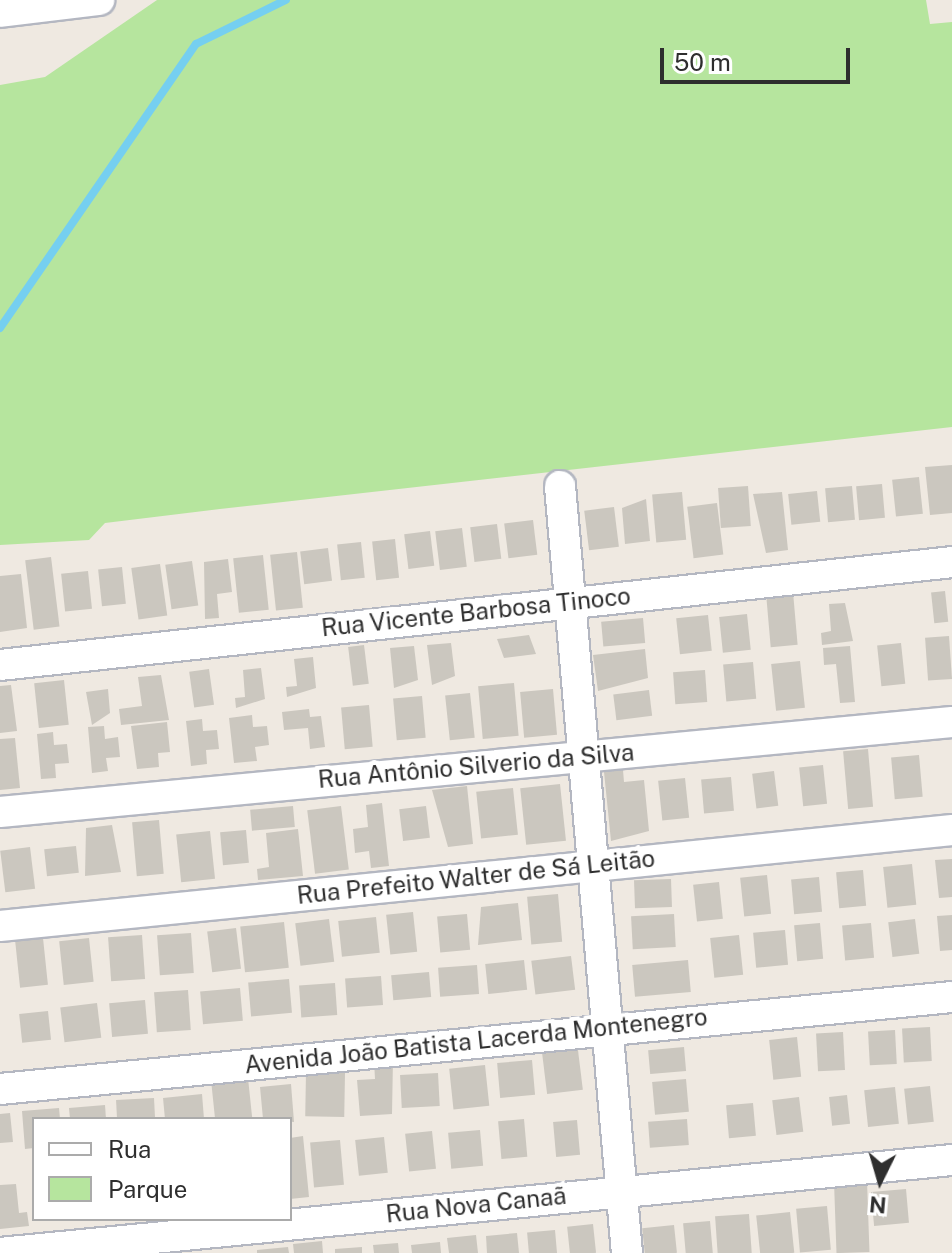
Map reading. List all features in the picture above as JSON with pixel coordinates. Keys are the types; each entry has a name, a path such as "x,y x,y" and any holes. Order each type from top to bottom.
{"street":[{"path":"0,12 99,0"},
{"path":"560,486 585,755 602,1026 627,1253"},
{"name":"Rua Vicente Barbosa Tinoco","path":"0,665 569,600 952,562"},
{"name":"Rua Antônio Silverio da Silva","path":"0,812 952,722"},
{"name":"Rua Prefeito Walter de Sá Leitão","path":"0,926 952,830"},
{"name":"Avenida João Batista Lacerda Montenegro","path":"0,1089 602,1026 952,997"},
{"name":"Rua Nova Canaã","path":"0,1253 952,1160"}],"green space":[{"path":"157,0 926,0 930,24 952,22 952,427 105,523 89,540 0,545 0,85 45,77"}],"building":[{"path":"952,465 952,513 930,515 925,467"},
{"path":"919,477 923,514 896,517 892,480"},
{"path":"882,484 885,518 859,520 856,486"},
{"path":"748,486 751,526 721,528 718,488"},
{"path":"852,486 855,520 828,522 825,488"},
{"path":"817,491 820,522 791,525 788,494"},
{"path":"682,492 686,540 656,542 652,495"},
{"path":"782,492 788,550 766,553 753,494"},
{"path":"646,499 650,541 625,544 622,508"},
{"path":"717,503 723,555 694,558 687,507"},
{"path":"614,507 619,547 589,550 584,511"},
{"path":"533,520 537,555 508,558 504,524"},
{"path":"497,524 501,559 474,562 470,527"},
{"path":"462,528 467,567 440,570 435,531"},
{"path":"430,531 434,566 408,569 404,534"},
{"path":"395,539 399,578 376,580 372,541"},
{"path":"361,542 365,578 341,580 337,545"},
{"path":"328,548 332,581 304,584 300,551"},
{"path":"297,552 303,608 276,611 270,555"},
{"path":"263,555 269,610 239,613 233,558"},
{"path":"51,557 60,626 34,630 25,560"},
{"path":"228,559 232,592 217,594 219,618 205,619 204,562"},
{"path":"192,561 198,606 172,609 165,565"},
{"path":"160,564 167,615 139,620 131,568"},
{"path":"122,567 126,604 102,606 98,570"},
{"path":"88,571 92,609 65,612 61,574"},
{"path":"21,574 27,628 0,632 0,576"},
{"path":"945,591 948,622 934,623 931,592"},
{"path":"793,592 798,645 771,647 766,594"},
{"path":"845,603 853,641 822,645 821,633 831,631 829,604"},
{"path":"747,614 751,650 723,653 719,617"},
{"path":"708,615 712,651 680,654 676,618"},
{"path":"643,618 645,643 603,647 601,622"},
{"path":"529,635 536,654 504,658 497,639"},
{"path":"949,636 952,679 928,681 925,638"},
{"path":"451,643 455,676 432,685 427,645"},
{"path":"901,643 905,684 881,686 877,646"},
{"path":"364,645 369,684 353,686 348,647"},
{"path":"414,646 418,680 394,688 390,648"},
{"path":"850,646 855,702 840,703 836,664 824,665 823,648"},
{"path":"645,649 648,678 598,691 593,655"},
{"path":"313,657 316,688 287,697 286,687 297,686 294,659"},
{"path":"800,661 805,708 776,711 771,664"},
{"path":"753,662 756,699 726,701 723,665"},
{"path":"261,668 265,699 236,708 235,698 245,697 243,670"},
{"path":"209,669 214,705 194,707 189,672"},
{"path":"705,670 707,702 675,704 673,672"},
{"path":"161,675 169,720 121,725 119,709 142,706 138,677"},
{"path":"64,680 69,725 39,728 34,683"},
{"path":"514,683 519,736 483,739 478,686"},
{"path":"11,685 17,731 0,733 0,686"},
{"path":"108,689 110,713 92,725 86,692"},
{"path":"553,689 557,735 524,738 520,692"},
{"path":"649,690 652,716 616,720 613,694"},
{"path":"470,693 475,738 450,740 445,696"},
{"path":"422,696 426,738 397,740 393,699"},
{"path":"369,705 373,747 345,749 341,707"},
{"path":"309,709 310,717 321,716 325,747 310,749 308,728 284,730 282,712"},
{"path":"252,715 253,727 267,726 269,745 255,747 257,761 234,763 229,718"},
{"path":"202,719 203,731 217,730 219,749 206,750 207,764 191,766 186,721"},
{"path":"167,722 170,752 158,753 159,767 137,769 131,726"},
{"path":"104,726 105,739 118,737 120,757 106,758 108,771 92,773 88,727"},
{"path":"53,732 54,745 67,744 69,763 55,764 56,778 41,779 37,734"},
{"path":"15,738 20,788 0,790 0,739"},
{"path":"868,749 873,807 848,809 843,751"},
{"path":"919,755 923,797 895,799 891,757"},
{"path":"823,765 827,804 803,806 799,768"},
{"path":"623,770 624,782 644,780 649,831 611,841 604,772"},
{"path":"774,771 778,806 756,808 752,774"},
{"path":"731,777 734,811 704,813 701,780"},
{"path":"685,778 689,818 662,821 658,781"},
{"path":"560,784 566,841 526,845 520,788"},
{"path":"467,786 473,844 448,847 432,790"},
{"path":"513,788 518,835 481,839 476,792"},
{"path":"382,803 389,866 371,868 369,851 355,853 353,829 368,827 366,805"},
{"path":"293,806 295,827 252,831 250,810"},
{"path":"341,806 349,870 315,874 307,810"},
{"path":"426,806 430,838 403,841 399,809"},
{"path":"159,820 164,874 137,876 132,822"},
{"path":"112,825 121,872 85,876 86,828"},
{"path":"298,829 303,876 258,880 257,869 269,867 266,833"},
{"path":"246,830 249,863 223,865 220,832"},
{"path":"210,831 215,879 181,882 176,835"},
{"path":"76,846 79,873 47,876 44,849"},
{"path":"30,847 35,889 5,892 0,851"},
{"path":"952,859 952,897 939,898 935,860"},
{"path":"912,864 916,905 887,908 883,867"},
{"path":"863,870 866,906 839,908 836,872"},
{"path":"767,875 771,914 744,917 740,878"},
{"path":"819,877 822,912 794,914 791,879"},
{"path":"671,879 672,907 635,908 634,880"},
{"path":"719,882 723,919 697,922 693,885"},
{"path":"558,894 562,942 531,945 527,897"},
{"path":"518,903 522,940 478,945 481,907"},
{"path":"413,912 417,952 390,955 386,915"},
{"path":"467,914 470,950 440,952 437,917"},
{"path":"674,914 676,947 633,949 631,916"},
{"path":"952,915 952,950 940,951 937,916"},
{"path":"376,917 380,953 342,957 338,921"},
{"path":"329,919 334,962 300,966 295,923"},
{"path":"915,919 919,954 892,957 888,922"},
{"path":"284,922 289,968 245,972 240,927"},
{"path":"820,923 823,959 797,961 794,925"},
{"path":"871,923 874,958 845,960 842,926"},
{"path":"236,928 241,969 212,972 207,932"},
{"path":"785,930 788,965 756,968 753,933"},
{"path":"191,933 194,973 160,975 157,935"},
{"path":"142,935 145,979 111,981 108,937"},
{"path":"739,935 743,975 714,978 710,938"},
{"path":"43,938 48,985 20,988 15,941"},
{"path":"89,938 94,982 64,985 59,941"},
{"path":"571,956 575,990 535,995 531,961"},
{"path":"524,960 527,990 488,994 485,964"},
{"path":"688,960 691,992 635,997 632,965"},
{"path":"477,965 479,994 440,997 438,968"},
{"path":"429,972 431,997 393,1000 391,975"},
{"path":"381,976 383,1005 347,1007 345,979"},
{"path":"289,979 292,1013 251,1016 248,983"},
{"path":"335,983 337,1015 301,1017 299,986"},
{"path":"240,988 243,1021 203,1024 200,991"},
{"path":"188,990 191,1030 157,1032 154,992"},
{"path":"145,1000 148,1034 112,1037 109,1003"},
{"path":"97,1003 101,1038 65,1042 60,1008"},
{"path":"48,1011 51,1040 22,1043 19,1014"},
{"path":"930,1027 932,1061 904,1062 902,1028"},
{"path":"895,1030 897,1064 870,1065 868,1031"},
{"path":"843,1032 845,1070 818,1071 816,1033"},
{"path":"797,1037 801,1077 773,1080 769,1040"},
{"path":"577,1042 583,1090 547,1094 541,1046"},
{"path":"684,1047 686,1071 650,1074 648,1050"},
{"path":"393,1059 392,1114 360,1116 357,1080 375,1079 374,1061"},
{"path":"532,1060 535,1095 500,1098 497,1063"},
{"path":"485,1065 489,1106 453,1110 449,1069"},
{"path":"306,1072 345,1073 344,1117 305,1116"},
{"path":"438,1073 440,1106 402,1108 400,1075"},
{"path":"248,1078 252,1117 215,1117 211,1082"},
{"path":"686,1079 689,1112 655,1115 652,1082"},
{"path":"291,1084 294,1122 292,1117 263,1117 260,1087"},
{"path":"930,1086 934,1122 908,1125 904,1089"},
{"path":"895,1087 899,1124 868,1127 864,1090"},
{"path":"202,1094 204,1117 165,1117 163,1098"},
{"path":"847,1095 850,1124 832,1126 829,1097"},
{"path":"799,1097 803,1132 776,1135 772,1100"},
{"path":"154,1098 155,1117 117,1117 116,1100"},
{"path":"753,1103 756,1136 729,1138 726,1105"},
{"path":"105,1105 106,1117 70,1117 69,1108"},
{"path":"59,1108 60,1117 32,1117 32,1148 25,1149 22,1111"},
{"path":"10,1113 13,1142 0,1143 0,1114"},
{"path":"524,1119 527,1157 501,1159 498,1121"},
{"path":"687,1119 689,1145 650,1148 648,1122"},
{"path":"577,1120 580,1155 556,1157 553,1122"},
{"path":"480,1130 483,1166 451,1169 448,1133"},
{"path":"432,1131 436,1169 409,1172 405,1134"},
{"path":"303,1136 309,1197 292,1199 292,1138"},
{"path":"384,1137 388,1173 359,1176 355,1140"},
{"path":"340,1140 344,1185 314,1187 310,1143"},
{"path":"867,1181 869,1252 836,1253 834,1182"},
{"path":"16,1184 19,1213 27,1212 29,1226 0,1229 0,1185"},
{"path":"906,1189 909,1223 874,1226 871,1192"},
{"path":"827,1206 831,1250 800,1253 796,1209"},
{"path":"790,1212 794,1253 760,1253 756,1216"},
{"path":"749,1214 752,1253 718,1253 715,1216"},
{"path":"710,1221 713,1253 686,1253 683,1223"},
{"path":"593,1224 596,1253 570,1253 567,1227"},
{"path":"674,1225 677,1253 645,1253 642,1228"},
{"path":"555,1230 557,1253 529,1253 527,1232"},
{"path":"517,1233 519,1253 487,1253 486,1236"},
{"path":"476,1235 478,1253 449,1253 447,1238"},
{"path":"322,1241 323,1253 294,1253 293,1244"},
{"path":"440,1242 441,1253 412,1253 411,1245"},
{"path":"398,1243 399,1253 374,1253 373,1245"},
{"path":"288,1247 289,1253 257,1253 257,1250"},
{"path":"362,1247 362,1253 335,1253 335,1249"}],"waterway":[{"path":"0,328 196,44 286,0"}]}
